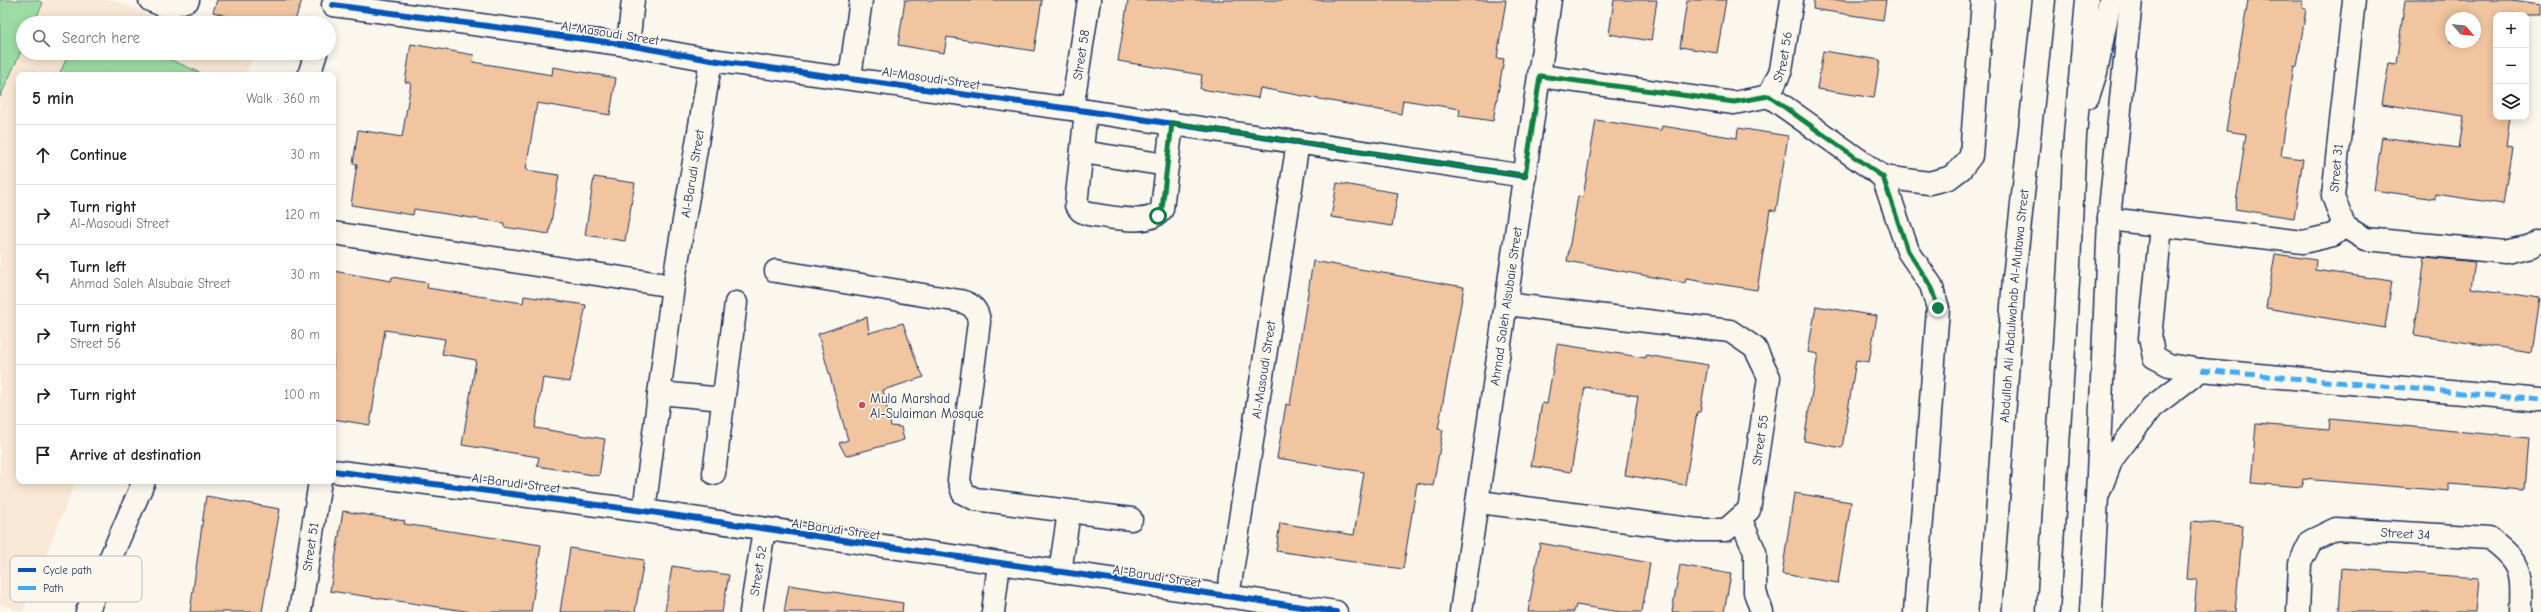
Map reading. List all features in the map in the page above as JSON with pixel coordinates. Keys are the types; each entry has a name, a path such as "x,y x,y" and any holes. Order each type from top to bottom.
{"street":[{"path":"150,0 167,6 188,0"},
{"path":"628,46 633,0"},
{"path":"850,77 862,0"},
{"name":"Street 58","path":"1089,0 1079,110 1082,152 1076,205 1080,211 1088,214 1145,220 1158,216 1162,209 1167,165"},
{"name":"Ahmad Saleh Alsubaie Street","path":"1461,612 1479,502 1550,0"},
{"name":"Street 56","path":"1540,76 1734,102 1769,96 1781,70 1792,0"},
{"path":"1769,96 1883,177 1929,183 1949,178 1961,169 1970,156 1983,0"},
{"name":"Abdullah Ali Abdulwahab Al-Mutawa Street","path":"1990,612 2014,278 2043,0"},
{"path":"2048,612 2069,273 2075,136 2087,0"},
{"path":"2075,136 2096,72 2110,0"},
{"path":"2091,612 2109,219 2131,0"},
{"name":"Street 31","path":"2344,226 2333,196 2354,0"},
{"name":"Al-Masoudi Street","path":"331,9 628,46 711,60 850,77 1172,123 1525,176"},
{"path":"309,72 313,60"},
{"name":"Al-Barudi Street","path":"644,511 673,286 711,60"},
{"path":"1082,152 1167,165 1172,123"},
{"name":"Al-Masoudi Street","path":"1228,597 1298,142"},
{"path":"1883,177 1908,251 1930,285 1938,308 1915,612"},
{"path":"2109,219 2303,242 2333,235 2344,226 2365,240 2506,252 2531,246 2541,240"},
{"path":"2161,226 2150,338 2154,357 2169,365 2201,370 2541,400"},
{"path":"336,233 673,286"},
{"path":"776,271 960,301 972,306 976,310 979,322 959,480 960,489 969,498 1131,520"},
{"path":"714,473 736,303"},
{"name":"Street 55","path":"1479,502 1698,530 1726,530 1749,510 1769,377 1755,348 1730,331 1506,304"},
{"path":"2097,497 2112,459 2152,407 2201,370"},
{"path":"659,393 723,400"},
{"name":"Al-Barudi Street","path":"336,471 644,511 764,530 1336,612"},
{"path":"111,556 143,484"},
{"name":"Street 51","path":"300,612 320,484"},
{"path":"1060,572 1069,512"},
{"path":"1740,518 1755,552 1755,592 1762,612"},
{"name":"Street 34","path":"2298,612 2300,563 2311,541 2336,529 2490,538 2509,553 2522,576 2520,612"},
{"name":"Street 52","path":"751,612 764,530"},
{"path":"993,612 999,563"},
{"path":"87,612 91,602"}],"shaded area":[{"path":"0,0 113,0 153,16 16,16 16,60 251,60 246,72 16,72 16,484 75,484 45,556 10,556 10,602 26,602 22,612 0,604"}],"green space":[{"path":"0,0 37,0 43,3 37,16 16,16 17,60 0,97"},
{"path":"66,60 171,60 199,72 60,72"}],"building":[{"path":"217,0 302,0 296,16 226,16 213,12"},
{"path":"905,0 1042,0 1034,51 947,37 944,53 898,45"},
{"path":"1128,0 1506,0 1497,58 1504,59 1493,121 1459,116 1460,109 1403,100 1401,114 1260,88 1258,98 1200,89 1202,75 1118,61"},
{"path":"1614,0 1657,0 1651,41 1609,34"},
{"path":"1687,0 1726,0 1717,53 1680,47"},
{"path":"1814,0 1886,0 1883,20 1813,9"},
{"path":"2248,0 2303,0 2302,8 2306,9 2297,67 2294,66 2281,156 2303,159 2294,218 2235,209 2246,134 2226,131"},
{"path":"2405,0 2512,0 2541,4 2541,15 2529,15 2529,12 2493,12 2493,120 2510,120 2506,146 2512,147 2503,204 2435,194 2435,199 2374,190 2382,137 2459,148 2464,116 2382,104 2389,63 2396,64"},
{"path":"411,44 474,55 473,62 552,75 553,67 616,78 610,115 537,103 526,170 559,175 549,234 504,227 504,223 414,209 413,215 351,205 357,164 353,164 358,130 402,137 411,83 405,82"},
{"path":"1823,51 1880,60 1874,98 1817,89"},
{"path":"1596,120 1661,130 1662,126 1737,138 1738,128 1788,136 1776,211 1770,210 1757,290 1686,279 1685,283 1567,261 1578,196 1583,197"},
{"path":"594,177 635,183 625,241 585,235"},
{"path":"1337,183 1398,193 1392,226 1331,217"},
{"path":"2275,254 2316,260 2315,270 2392,281 2385,328 2266,308"},
{"path":"2425,257 2475,262 2471,288 2540,298 2532,352 2414,335"},
{"path":"1313,261 1464,287 1438,429 1443,430 1433,486 1417,483 1403,569 1276,551 1280,523 1354,535 1364,472 1277,458 1286,404 1290,405"},
{"path":"336,272 391,281 392,277 428,283 427,288 523,303 524,296 586,305 570,382 543,378 535,428 605,439 599,476 537,466 539,457 462,445 476,360 442,354 445,339 385,330 370,425 336,419"},
{"path":"1816,306 1877,316 1869,362 1856,360 1842,448 1804,441 1818,354 1808,352"},
{"name":"Mula Marshad Al-Sulaiman Mosque","path":"867,317 869,333 903,323 918,366 924,377 883,390 891,426 901,427 904,440 846,456 839,443 848,440 818,334"},
{"path":"1557,344 1646,358 1646,355 1708,365 1700,412 1697,412 1685,485 1625,475 1638,396 1585,387 1571,472 1531,466 1542,403 1547,404"},
{"path":"2330,419 2528,438 2524,490 2449,484 2449,491 2303,479 2302,487 2251,483 2256,424 2329,430"},
{"path":"1794,493 1851,502 1838,583 1782,574"},
{"path":"206,496 280,509 262,612 190,612"},
{"path":"343,511 405,521 404,524 541,545 531,612 472,612 330,591"},
{"path":"2192,521 2243,526 2235,612 2194,612 2197,580 2187,579"},
{"path":"1540,543 1650,563 1642,612 1620,612 1576,605 1574,612 1528,612"},
{"path":"570,548 644,560 635,612 560,612"},
{"path":"1680,565 1731,574 1724,612 1672,612"},
{"path":"672,566 729,575 722,612 665,612"},
{"path":"2342,568 2479,578 2476,612 2339,612"},
{"path":"789,585 903,603 902,612 784,612"}],"marked path":[{"path":"2201,370 2541,400"}],"cycle path":[{"path":"333,5 628,45 711,60 1086,111 1525,176"},
{"path":"336,471 644,511 1336,612"}],"place":[{"name":"Mula Marshad Al-Sulaiman Mosque","path":"862,405"}],"route":[{"path":"1158,216 1162,209 1172,123 1525,176 1540,76 1734,102 1769,96 1883,177 1908,251 1930,285 1938,308"}]}
